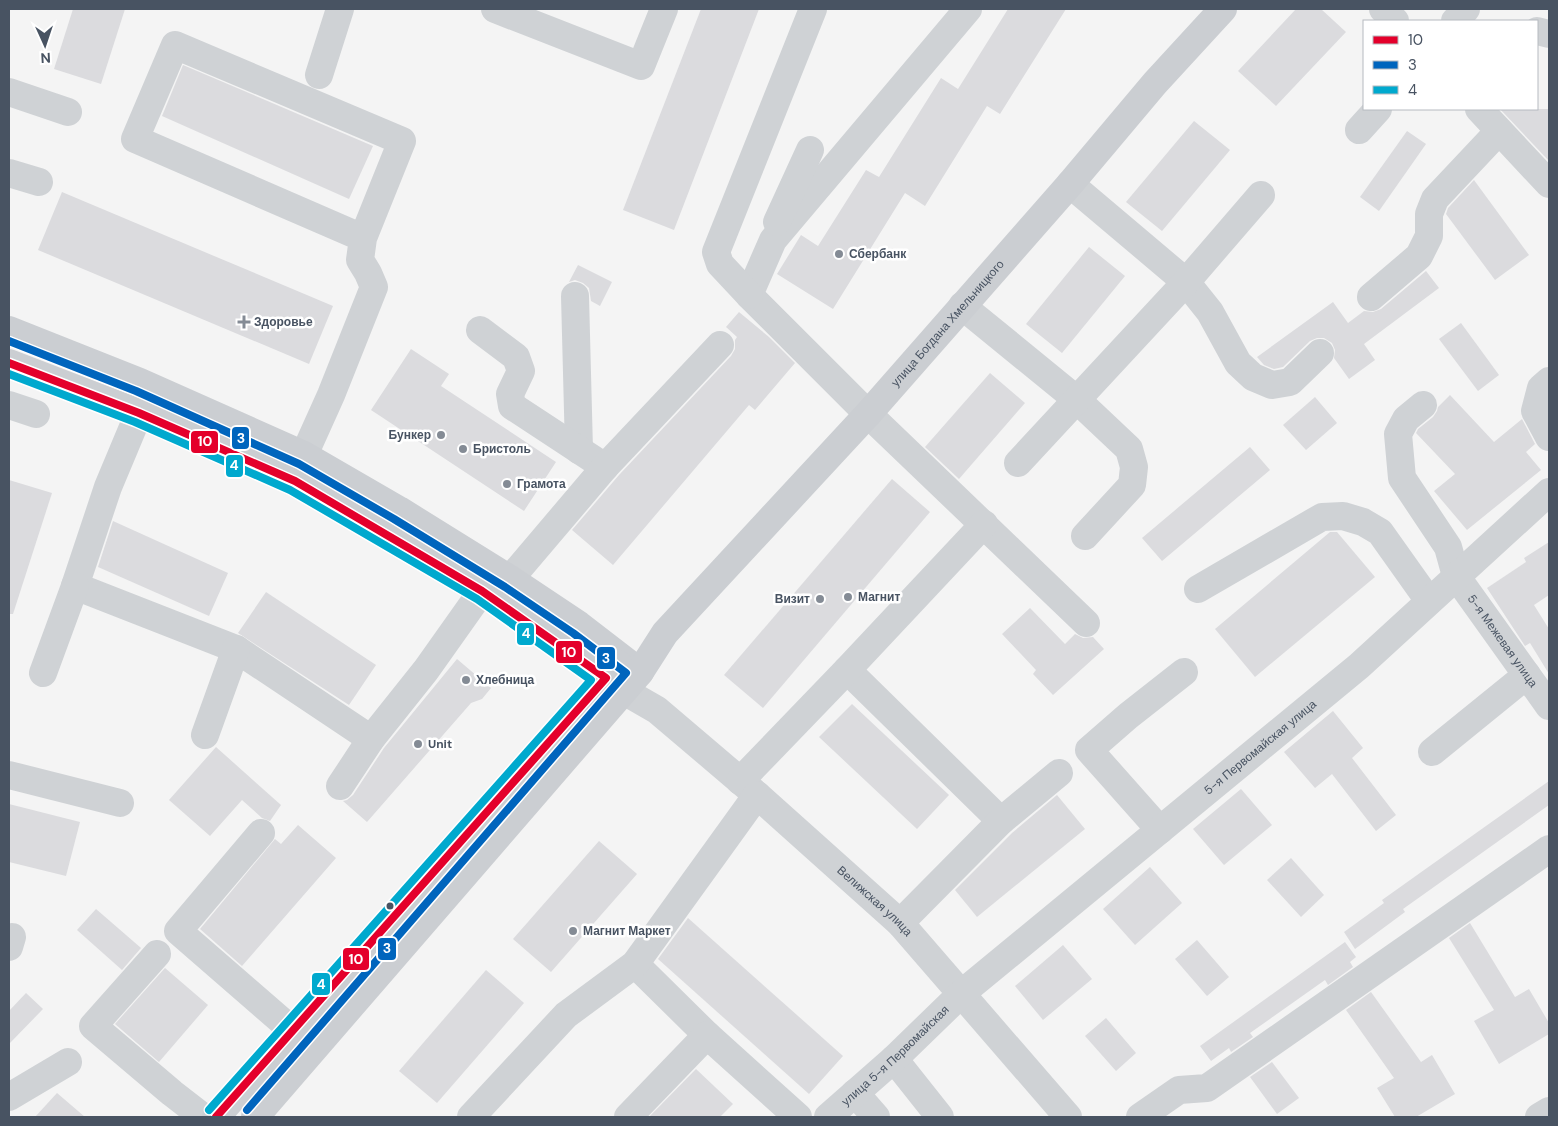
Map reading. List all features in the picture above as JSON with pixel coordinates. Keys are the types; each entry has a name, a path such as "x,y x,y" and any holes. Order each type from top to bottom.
{"main road":[{"name":"улица Богдана Хмельницкого","path":"216,1117 292,1030 868,414 1070,184 1155,83 1224,9"},
{"name":"Велижская улица","path":"9,330 140,382 304,455 399,510 510,579 579,625 623,675"},
{"name":"Велижская улица","path":"9,364 140,412 295,481 482,591 562,646 623,675"},
{"name":"улица Богдана Хмельницкого","path":"254,1117 623,675"}],"street":[{"path":"319,75 340,9"},
{"path":"495,9 641,66 664,9"},
{"path":"813,9 716,252 720,264 868,414 1086,624"},
{"path":"773,240 968,9"},
{"path":"1383,9 1394,20"},
{"path":"1456,20 1466,9"},
{"path":"304,455 374,286 360,260 363,238 402,141 175,45 135,139 363,238"},
{"path":"9,92 68,112"},
{"path":"1359,130 1377,110"},
{"path":"1480,110 1549,184"},
{"path":"1371,296 1419,256 1429,236 1429,214 1435,199 1500,131"},
{"path":"749,295 773,240 775,225 810,150"},
{"path":"9,173 39,182"},
{"path":"1070,184 1186,282 1210,312 1238,362 1253,377 1272,385 1290,382 1320,353"},
{"path":"1018,463 1186,282 1261,195"},
{"path":"575,296 579,450"},
{"path":"962,306 1076,399 1129,449 1134,468 1132,485 1086,536"},
{"path":"480,330 516,357 521,371 510,394 512,406 605,467"},
{"path":"510,579 605,467 720,345"},
{"path":"1549,381 1541,388 1535,411 1549,437"},
{"path":"9,405 36,414"},
{"path":"1423,406 1406,419 1398,434 1402,478 1448,547 1456,576"},
{"path":"43,673 108,487 140,412"},
{"name":"5-я Первомайская улица","path":"962,994 1359,666 1549,492"},
{"path":"1198,589 1322,517 1343,516 1363,522 1380,532 1429,601"},
{"path":"471,1117 566,1015 636,964 748,788 847,670 984,524"},
{"name":"5-я Межевая улица","path":"1456,576 1549,706"},
{"path":"74,586 236,649 371,739"},
{"path":"340,786 371,739 426,670 482,591"},
{"path":"205,735 236,649"},
{"path":"847,670 1001,821"},
{"path":"1160,830 1089,750 1128,716 1184,672"},
{"name":"Велижская улица","path":"623,675 657,710 900,923 1068,1117"},
{"path":"1432,752 1527,675"},
{"path":"900,923 1001,821 1059,772"},
{"path":"9,775 120,803"},
{"path":"261,833 178,931 292,1030"},
{"path":"1140,1117 1179,1090 1207,1088 1549,850"},
{"path":"157,954 93,1026 203,1117"},
{"path":"636,964 707,1035 798,1117"},
{"name":"улица 5-я Первомайская","path":"828,1117 894,1059 962,994"},
{"path":"628,1117 707,1035"},
{"path":"894,1059 940,1117"},
{"path":"9,1097 68,1062"},
{"path":"855,1093 876,1117"},
{"path":"1539,1117 1549,1110"}],"building":[{"path":"73,9 125,9 101,84 54,69"},
{"path":"701,9 759,9 674,230 623,210"},
{"path":"1008,9 1066,9 1000,114 987,106 925,206 905,193 833,309 777,274 801,235 818,246 866,170 879,177 941,78 958,89"},
{"path":"1296,9 1321,9 1346,32 1276,106 1238,71"},
{"path":"183,65 373,146 349,199 162,116"},
{"path":"1549,109 1549,161 1501,110"},
{"path":"1194,121 1230,150 1162,231 1126,202"},
{"path":"1407,131 1426,144 1379,211 1360,197"},
{"path":"1474,180 1529,255 1495,280 1446,214 1448,208"},
{"path":"62,192 333,306 309,364 38,250"},
{"path":"1089,247 1125,276 1062,353 1026,324"},
{"path":"578,265 612,282 600,306 591,301 589,288 583,283 575,280 569,282"},
{"path":"1426,271 1439,288 1364,344 1375,360 1349,379 1334,358 1335,350 1332,343 1324,338 1310,341 1283,367 1274,369 1264,365 1257,357 1333,302 1348,323 1364,311 1373,312 1381,309"},
{"path":"739,312 769,337 795,363 755,410 749,405 613,565 572,530 619,475 731,356 735,349 737,337 726,327"},
{"path":"1461,323 1499,375 1478,391 1439,339"},
{"path":"411,349 449,374 441,386 556,462 524,511 371,410"},
{"path":"990,373 1025,403 959,479 925,447"},
{"path":"1450,395 1494,442 1522,419 1535,444 1526,452 1541,470 1467,530 1434,491 1455,474 1416,433 1418,429 1433,417 1438,407"},
{"path":"1315,397 1337,423 1306,450 1283,425"},
{"path":"1250,447 1270,470 1162,561 1142,538"},
{"path":"892,479 930,512 763,708 724,675"},
{"path":"9,480 52,493 13,614 9,614"},
{"path":"113,521 228,573 209,616 98,567"},
{"path":"1330,532 1337,532 1375,577 1255,677 1215,629"},
{"path":"1549,542 1549,595 1534,605 1549,629 1549,674 1530,643 1525,646 1487,588 1526,562 1524,558"},
{"path":"266,592 376,665 349,705 238,633"},
{"path":"1030,608 1065,644 1075,634 1083,638 1093,637 1104,649 1053,695 1033,674 1036,670 1002,634"},
{"path":"457,659 491,688 482,699 471,703 367,822 343,801 353,795 384,748"},
{"path":"852,704 949,795 917,829 819,737"},
{"path":"1333,711 1363,748 1352,758 1396,815 1376,831 1332,774 1315,788 1284,752"},
{"path":"216,747 281,805 270,821 262,818 242,800 210,836 169,800"},
{"path":"1549,781 1549,805 1403,909 1405,912 1355,949 1344,932 1384,903 1382,900"},
{"path":"1241,789 1272,825 1224,865 1193,829"},
{"path":"1057,795 1085,829 977,917 955,890 1012,833"},
{"path":"9,804 80,822 66,876 9,862"},
{"path":"298,825 336,858 242,966 200,929 275,839 281,844"},
{"path":"599,841 637,874 551,972 513,939"},
{"path":"1291,858 1324,895 1301,917 1267,880"},
{"path":"1150,867 1182,903 1135,945 1103,909"},
{"path":"96,909 141,948 122,970 77,930"},
{"path":"688,918 843,1056 809,1094 658,959"},
{"path":"1470,923 1515,997 1529,989 1549,1023 1549,1034 1499,1064 1474,1021 1494,1010 1449,938"},
{"path":"1197,940 1229,977 1207,996 1175,959"},
{"path":"1345,942 1356,957 1350,962 1353,967 1328,985 1325,980 1250,1033 1253,1037 1231,1052 1229,1048 1211,1061 1200,1046"},
{"path":"1063,945 1092,979 1043,1020 1015,986"},
{"path":"165,968 208,1005 159,1062 115,1024"},
{"path":"486,970 524,1003 437,1103 399,1071"},
{"path":"1371,992 1421,1062 1432,1055 1455,1094 1416,1117 1395,1117 1377,1088 1394,1078 1346,1010"},
{"path":"26,993 43,1009 9,1044 9,1011"},
{"path":"1106,1018 1136,1053 1116,1071 1085,1036"},
{"path":"1272,1062 1299,1098 1277,1114 1250,1077"},
{"path":"696,1069 733,1104 720,1117 649,1117"},
{"path":"57,1093 85,1117 35,1117"}],"transit line":[{"name":"3","path":"9,341 136,391 299,464 505,587 573,633 626,673 247,1110"},
{"name":"10","path":"9,363 139,413 295,481 482,591 606,678 216,1117"},
{"name":"4","path":"9,374 135,422 290,490 477,599 591,680 209,1110"}],"place":[{"name":"Сбербанк","path":"839,254"},
{"name":"Здоровье","path":"244,322"},
{"name":"Бункер","path":"441,435"},
{"name":"Бристоль","path":"463,449"},
{"name":"Грамота","path":"507,484"},
{"name":"Магнит","path":"848,597"},
{"name":"Визит","path":"820,599"},
{"name":"Хлебница","path":"466,680"},
{"name":"Unit","path":"418,744"},
{"name":"Магнит Маркет","path":"573,931"}]}
